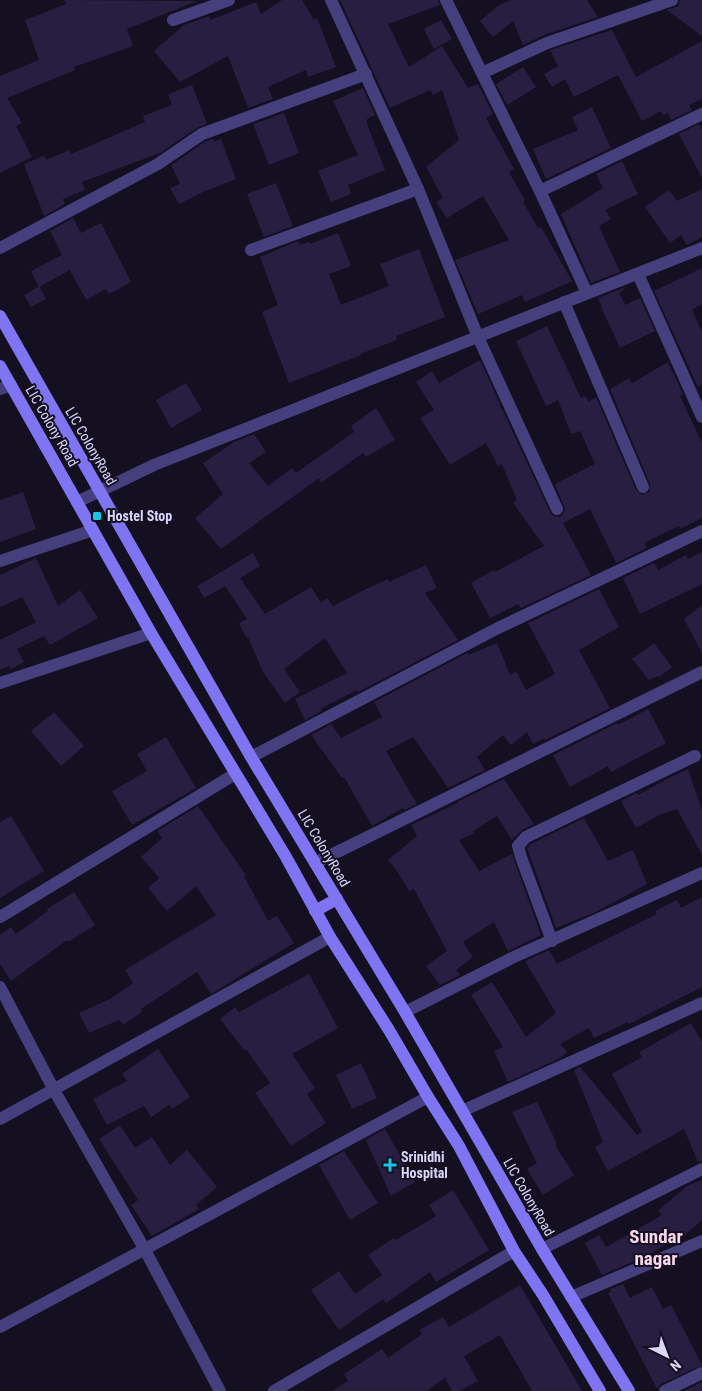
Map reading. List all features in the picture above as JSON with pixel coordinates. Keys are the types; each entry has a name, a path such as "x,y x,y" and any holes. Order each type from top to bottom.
{"main road":[{"name":"LIC ColonyRoad","path":"0,316 251,757 405,1012 542,1249 629,1391"},
{"name":"LIC Colony Road","path":"0,366 5,387 78,502"},
{"path":"78,502 151,633 286,857 330,937 390,1030 428,1097 459,1146 514,1251 543,1295 600,1391"},
{"path":"315,911 336,899"}],"street":[{"path":"173,20 228,0"},
{"path":"331,0 418,189 478,338 557,509"},
{"path":"446,0 587,293"},
{"path":"482,73 547,43 672,0"},
{"path":"0,248 158,164 202,134 366,74"},
{"path":"540,192 702,114"},
{"path":"251,250 418,189"},
{"path":"78,502 154,465 702,248"},
{"path":"638,274 702,417"},
{"path":"564,302 643,487"},
{"path":"0,561 92,530"},
{"path":"251,757 498,628 702,531"},
{"path":"0,683 151,633"},
{"path":"315,863 702,672"},
{"path":"552,941 518,846 526,838 694,756"},
{"path":"0,917 235,774"},
{"path":"405,1012 516,956 702,873"},
{"path":"0,1119 330,937"},
{"path":"0,987 54,1090 145,1250 220,1391"},
{"path":"462,1112 702,1003"},
{"path":"0,1327 428,1097"},
{"path":"542,1249 702,1169"},
{"path":"571,1297 702,1241"},
{"path":"274,1391 514,1251"},
{"path":"665,1391 702,1373"}],"building":[{"path":"64,0 197,1 127,29 133,46 74,67 75,70 7,98 22,123 16,126 32,157 0,173 0,76 39,60 25,20 66,4"},
{"path":"282,0 302,0 314,20 317,18 336,67 308,77 306,70 268,87 273,99 248,108 228,56 180,82 154,51 184,25 209,16 210,20 256,2 261,14"},
{"path":"340,0 438,0 440,5 388,24 409,67 442,46 468,88 478,84 493,114 486,118 514,169 509,172 525,200 523,202 538,228 541,227 572,281 525,302 522,295 478,314 455,260 509,240 483,196 447,218 436,202 443,198 426,167 459,140 442,90 433,95 430,90 390,108"},
{"path":"511,0 587,0 598,17 544,35 523,45 513,21 493,37 480,21 499,5"},
{"path":"680,0 702,0 702,36 667,10 678,6"},
{"path":"441,20 452,39 434,49 424,29"},
{"path":"612,30 636,77 702,41 702,99 689,105 692,110 671,120 668,113 663,115 661,111 642,121 618,75 574,97 565,79 552,87 544,74 558,66 550,50"},
{"path":"523,67 536,87 507,105 496,84"},
{"path":"192,85 207,124 198,127 160,153 82,182 85,190 63,199 65,204 44,216 24,164 44,156 46,160 69,150 71,154 145,122 143,116 172,105 168,94"},
{"path":"363,88 375,115 367,119 367,124 385,170 348,185 351,194 331,202 318,171 358,155 333,101"},
{"path":"592,107 611,148 546,179 533,149 578,130 572,117"},
{"path":"284,113 299,153 269,165 253,124"},
{"path":"699,124 702,130 702,178 679,134"},
{"path":"213,139 214,142 221,139 236,179 179,204 170,188 180,184 171,165 206,141"},
{"path":"622,161 638,194 605,210 611,219 599,226 620,272 591,283 561,214 603,188 596,174"},
{"path":"276,183 293,226 264,237 247,194"},
{"path":"702,189 702,237 687,245 681,235 670,243 645,207 669,190 677,201"},
{"path":"73,218 81,233 101,223 131,282 109,294 106,289 86,300 70,270 39,287 31,271 62,255 50,231"},
{"path":"338,233 351,266 329,274 341,305 389,286 380,264 419,249 445,317 396,336 397,340 289,383 262,312 278,305 260,257 298,241 300,245 309,242 310,244"},
{"path":"702,268 702,304 692,310 702,332 702,385 698,387 654,291"},
{"path":"39,286 46,299 31,307 24,295"},
{"path":"626,287 619,293 625,305 640,298 655,331 620,348 598,298"},
{"path":"547,326 581,398 586,396 588,402 596,397 636,490 642,495 649,492 650,484 610,389 629,378 632,383 668,362 683,394 680,396 702,443 702,518 680,529 679,526 644,543 647,548 616,563 590,509 563,523 591,575 521,608 518,604 490,618 471,583 544,546 513,503 517,500 502,464 498,466 486,443 450,465 420,418 434,410 416,382 432,371 439,383 480,360 499,405 550,512 553,516 560,517 565,509 555,484 595,464 580,431 571,434 558,400 546,406 516,341"},
{"path":"186,383 202,410 171,428 156,400"},
{"path":"376,408 395,440 366,457 363,453 321,483 319,478 221,549 195,518 223,494 203,463 234,442 254,434 266,452 249,463 268,486 292,468 296,473 354,432 351,426"},
{"path":"23,492 36,529 0,542 0,500"},
{"path":"702,552 702,584 640,614 623,578 654,563 658,570 686,555 688,559"},
{"path":"253,553 260,566 240,578 265,614 311,587 321,603 327,598 333,606 388,579 389,582 426,565 437,588 425,593 458,640 358,692 357,690 320,709 322,711 305,720 295,699 347,673 325,638 284,669 300,692 285,703 263,672 248,637 246,637 239,623 247,619 225,586 204,598 197,586"},
{"path":"36,558 58,606 80,590 98,618 50,645 44,636 17,649 24,662 11,669 9,666 0,670 0,640 36,622 22,597 0,607 0,575"},
{"path":"599,589 619,627 579,650 610,708 533,744 527,732 511,745 503,735 477,757 485,770 448,788 413,737 386,751 417,804 404,810 403,808 372,826 344,777 342,778 311,735 331,724 341,738 382,717 374,702 467,653 468,655 497,643 510,675 516,671 526,690 555,674 528,623"},
{"path":"702,605 702,653 684,619"},
{"path":"654,643 672,667 659,677 649,680 632,659"},
{"path":"648,709 666,743 611,772 608,766 570,787 553,755"},
{"path":"54,712 84,746 61,766 31,731"},
{"path":"166,737 196,788 132,825 112,791 147,771 137,754"},
{"path":"688,769 702,811 702,855 677,809 659,815 636,828 621,801 636,793 638,795"},
{"path":"504,779 534,824 522,830 512,840 497,816 473,831 474,833 459,840 479,871 512,854 541,935 508,951 494,922 463,942 473,957 456,970 460,975 440,985 426,966 447,951 414,889 409,891 388,860 417,836 411,825"},
{"path":"198,806 246,875 244,876 268,921 277,916 294,943 211,994 197,972 141,1009 142,1012 123,1025 119,1020 89,1033 79,1013 110,999 133,983 125,970 216,915 196,886 167,911 148,888 159,878 141,857 162,838 157,831"},
{"path":"11,816 44,871 0,898 0,822"},
{"path":"584,818 608,861 633,850 647,884 596,912 556,928 527,848 531,844"},
{"path":"74,892 95,925 68,942 67,940 11,981 0,964 0,935 11,927 16,934 48,911 47,909"},
{"path":"702,897 702,987 629,1024 628,1022 594,1038 589,1028 560,1044 567,1052 560,1058 508,1082 494,1051 503,1047 471,995 492,982 526,1037 556,1013 525,961 549,950 557,964 657,914 655,911 677,900 681,908"},
{"path":"309,974 338,1028 292,1054 315,1088 307,1094 326,1123 291,1146 255,1093 270,1083 246,1049 244,1050 220,1019 235,1007 239,1012"},
{"path":"691,1023 702,1042 702,1161 698,1162 684,1129 608,1171 595,1147 603,1142 574,1070 580,1067 637,1135 642,1132 612,1074 642,1057 639,1052"},
{"path":"158,1049 190,1097 172,1109 169,1105 151,1117 144,1106 107,1125 93,1099 127,1081 122,1074"},
{"path":"361,1063 377,1098 352,1109 336,1075"},
{"path":"537,1102 557,1144 555,1145 574,1175 543,1195 527,1169 537,1163 512,1112"},
{"path":"120,1125 135,1148 152,1137 170,1165 187,1150 217,1187 196,1205 199,1209 152,1236 131,1205 138,1200 99,1139"},
{"path":"385,1129 415,1182 391,1196 366,1140"},
{"path":"344,1151 378,1203 350,1220 319,1165"},
{"path":"702,1180 702,1220 681,1238 644,1257 602,1275 585,1243 599,1235 606,1247 662,1215 658,1211 687,1186"},
{"path":"453,1190 489,1250 436,1282 430,1272 386,1303 383,1299 339,1330 311,1290 339,1271 355,1294 382,1275 368,1255 394,1238 396,1240 436,1216 429,1205"},
{"path":"623,1284 630,1298 652,1287 663,1309 671,1305 702,1365 661,1384 657,1389 608,1293 611,1292 610,1289"},
{"path":"520,1285 582,1391 532,1391 500,1335 464,1356 478,1381 459,1391 452,1391 445,1378 427,1391 332,1391 348,1381 344,1374 382,1349 388,1358 422,1334 419,1330 443,1317 449,1327"},
{"path":"702,1382 702,1391 684,1391"}],"place":[{"name":"Hostel Stop","path":"97,516"},
{"name":"Srinidhi Hospital","path":"390,1165"}],"district":[{"name":"Sundar nagar","path":"656,1247"}]}
